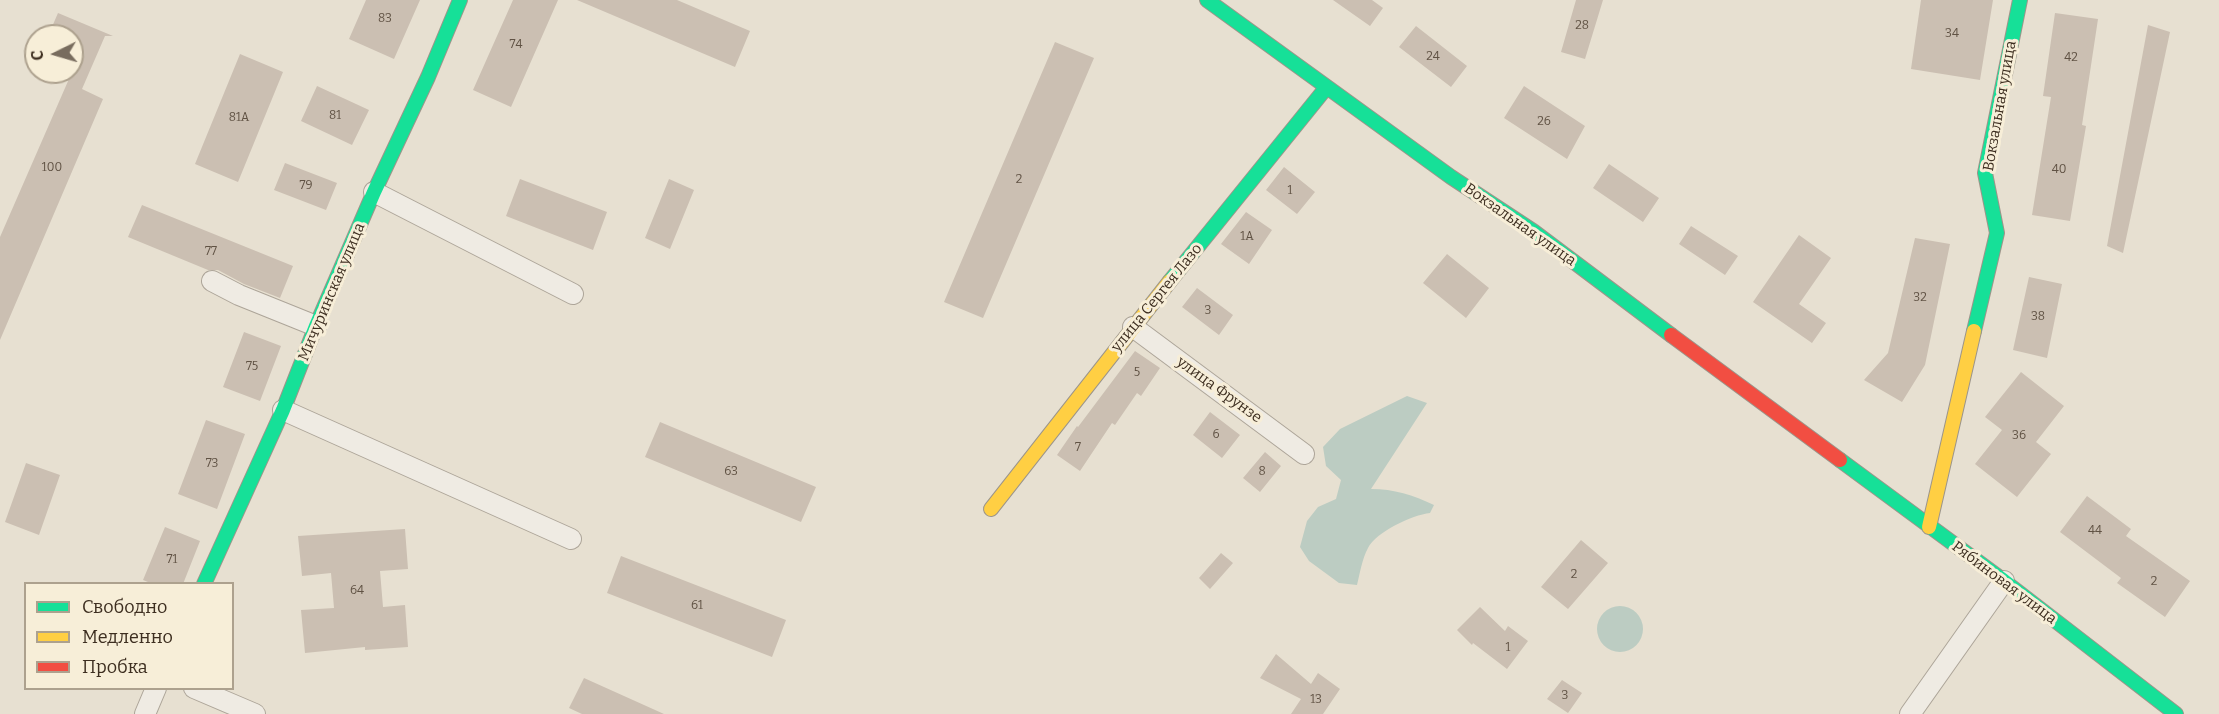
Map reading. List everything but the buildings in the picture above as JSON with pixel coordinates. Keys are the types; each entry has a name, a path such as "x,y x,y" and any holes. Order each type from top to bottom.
{"street":[{"name":"Мичуринская улица","path":"205,582 283,410 316,326 460,0"},
{"name":"Вокзальная улица","path":"1207,0 1326,88 1533,231 1831,453"},
{"name":"Вокзальная улица","path":"1929,527 1997,233 1985,173 2020,0"},
{"name":"улица Сергея Лазо","path":"992,509 1133,327 1326,88"},
{"path":"374,192 573,294"},
{"path":"212,281 239,295 316,326"},
{"name":"улица Фрунзе","path":"1133,327 1304,454"},
{"path":"283,410 571,539"},
{"name":"Рябиновая улица","path":"1831,453 2004,581 2176,714"},
{"path":"1910,714 2004,581"},
{"path":"145,714 155,690"},
{"path":"199,690 255,714"}],"shaded area":[{"path":"1407,396 1427,403 1371,489 1403,493 1434,505 1430,513 1395,525 1372,542 1364,557 1357,585 1339,583 1309,561 1300,547 1307,521 1318,507 1336,499 1341,480 1326,466 1323,447 1340,429"},
{"path":"1620,606 1636,613 1643,629 1636,645 1620,652 1604,645 1597,629 1604,613"}],"traffic: fast":[{"path":"205,582 283,410 316,326 374,192 428,77 460,0"},
{"path":"1207,0 1451,177 1533,231 1671,335"},
{"path":"1974,331 1997,233 1985,173 2020,0"},
{"path":"1170,281 1326,88"},
{"path":"1840,460 2004,581 2176,714"}],"traffic: slow":[{"path":"991,509 1170,281"},
{"path":"1929,527 1974,331"}],"traffic: jam":[{"path":"1671,335 1840,460"}]}
